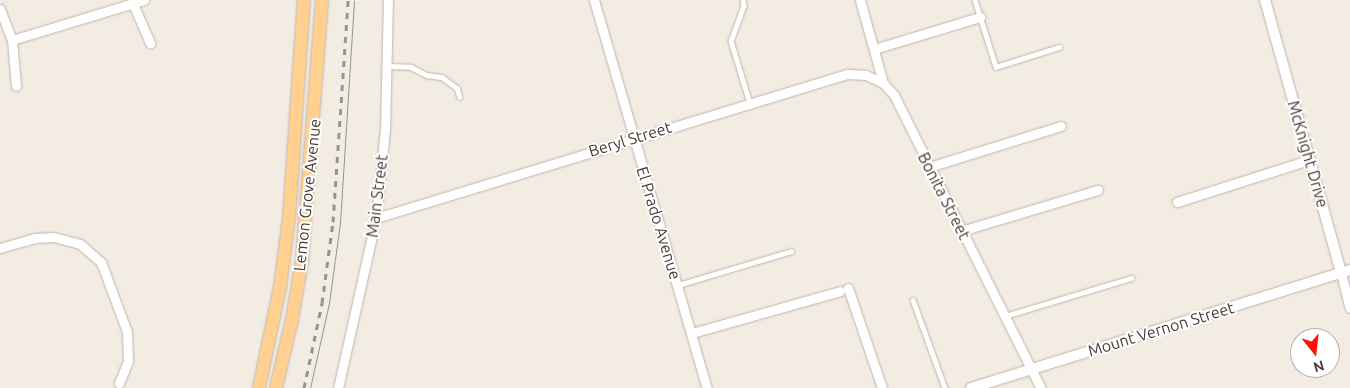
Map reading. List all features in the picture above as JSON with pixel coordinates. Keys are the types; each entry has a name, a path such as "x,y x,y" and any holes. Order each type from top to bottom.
{"main road":[{"name":"Lemon Grove Avenue","path":"259,388 280,287 298,98 304,0"},
{"name":"Lemon Grove Avenue","path":"276,388 292,320 302,260 316,98 322,0"},
{"path":"298,98 316,98"}],"street":[{"path":"12,40 144,0"},
{"name":"Main Street","path":"338,388 376,218 388,66 388,0"},
{"name":"El Prado Avenue","path":"594,0 707,388"},
{"name":"Bonita Street","path":"860,0 883,83 894,95 1041,388"},
{"name":"McKnight Drive","path":"1265,0 1309,160 1345,272 1350,308"},
{"path":"133,4 150,43"},
{"path":"0,9 12,40 16,86"},
{"path":"874,49 980,17"},
{"name":"Beryl Street","path":"376,218 633,138 848,74 866,74 883,83"},
{"path":"929,167 1061,126"},
{"path":"1177,202 1309,160"},
{"path":"962,231 1098,190"},
{"path":"0,248 35,238 54,237 80,244 101,262 127,332 128,360 119,383"},
{"name":"Mount Vernon Street","path":"971,388 1345,272"},
{"path":"692,333 844,289 882,388"}],"lane":[{"path":"743,0 744,6 731,41 750,103"},
{"path":"975,0 996,67 1059,47"},
{"path":"388,66 410,67 427,75 442,77 457,88 460,97"},
{"path":"678,285 791,251"},
{"path":"1005,316 1131,278"},
{"path":"913,300 945,388"}],"tram line":[{"path":"310,388 329,303 340,223 354,0"}],"railway":[{"path":"304,388 322,303 333,222 348,0"}]}
